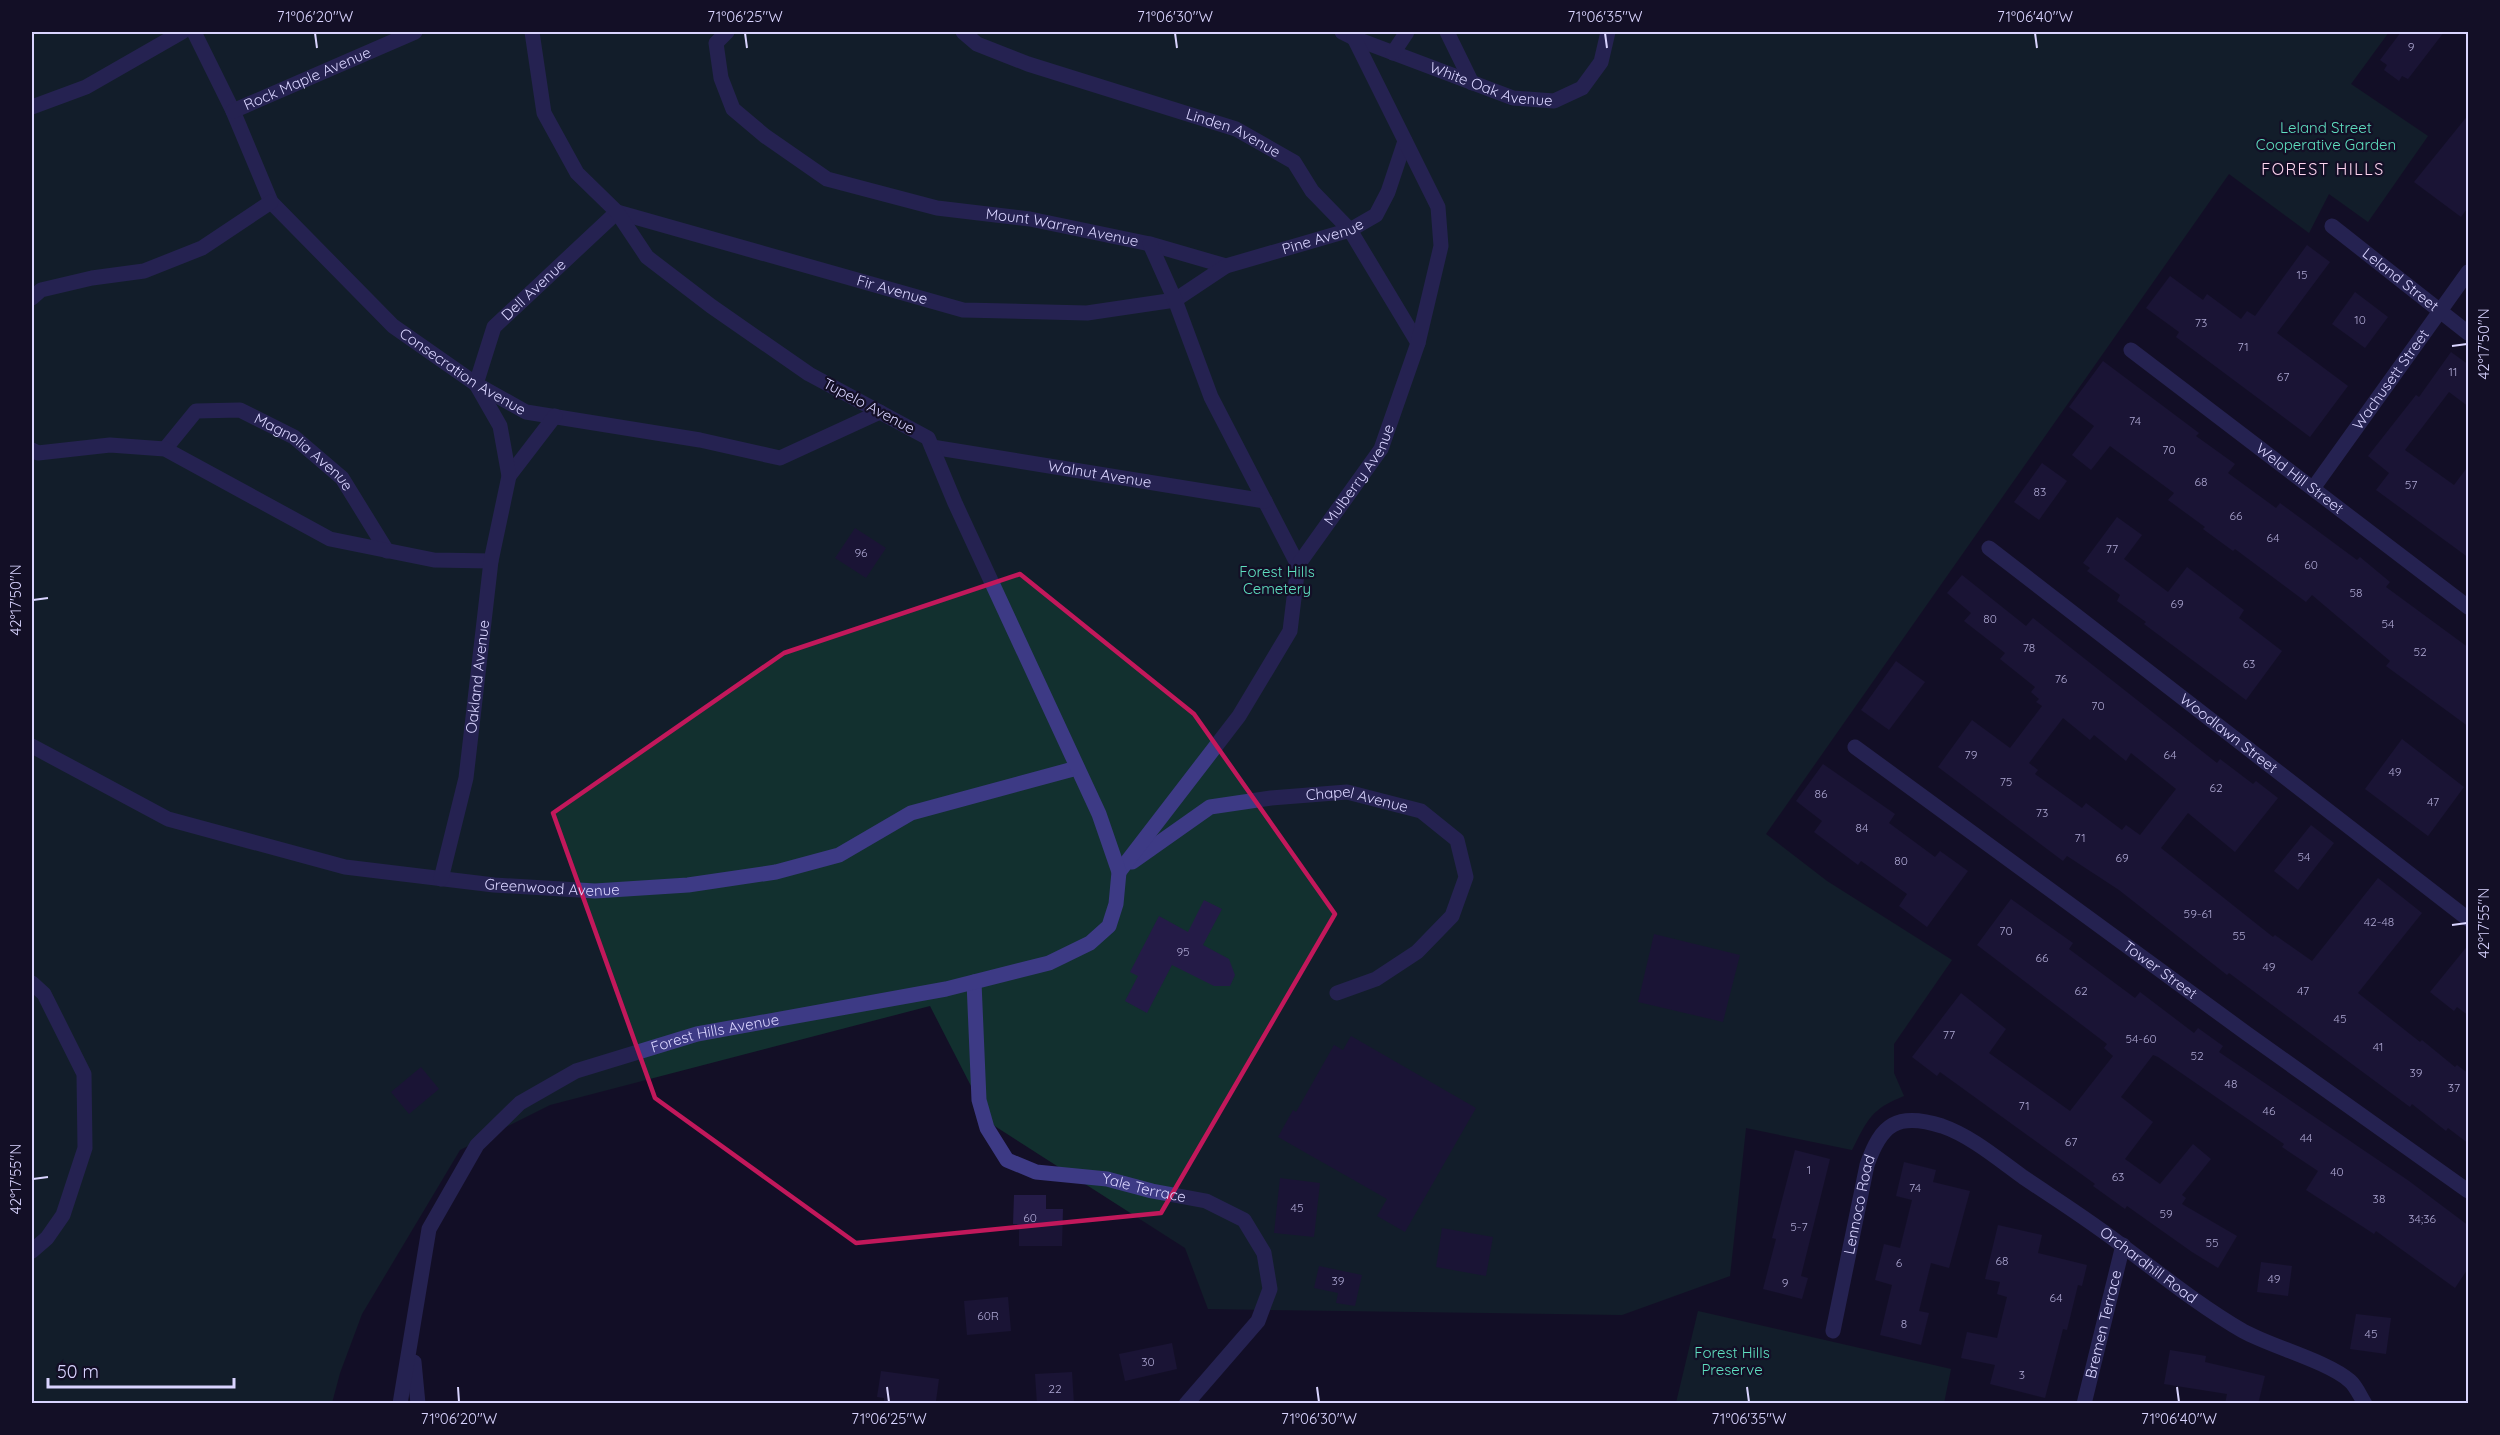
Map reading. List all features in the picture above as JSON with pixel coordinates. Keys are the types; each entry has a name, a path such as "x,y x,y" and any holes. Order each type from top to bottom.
{"street":[{"path":"32,107 86,87 182,32"},
{"name":"Consecration Avenue","path":"194,32 233,111 272,201 393,326 476,384 526,412 700,440 780,458 880,412"},
{"name":"Rock Maple Avenue","path":"233,111 415,32"},
{"name":"Tupelo Avenue","path":"532,32 544,113 577,173 617,212 647,257 702,299 809,374 928,438 955,503 1099,814 1119,872"},
{"name":"Mount Warren Avenue","path":"727,32 716,43 721,78 733,109 765,136 827,179 937,208 1030,219 1150,244 1175,300 1211,397 1298,565"},
{"name":"Linden Avenue","path":"963,32 977,44 1028,64 1236,129 1294,162 1312,191 1350,230 1418,343"},
{"path":"1394,53 1407,32"},
{"path":"1448,32 1472,83"},
{"name":"White Oak Avenue","path":"1348,35 1513,98 1554,100 1582,88 1601,62 1608,32"},
{"name":"Mulberry Avenue","path":"1119,872 1239,717 1290,631 1298,565 1381,448 1418,343 1441,246 1438,207 1348,35"},
{"name":"Pine Avenue","path":"1175,300 1226,266 1350,230 1376,215 1388,192 1405,141"},
{"path":"32,298 41,290 144,271 202,248 272,201"},
{"name":"Fir Avenue","path":"617,212 963,310 1088,313 1175,300"},
{"name":"Dell Avenue","path":"476,384 494,327 617,212"},
{"name":"Leland Street","path":"2332,226 2469,333"},
{"path":"1150,244 1226,266"},
{"name":"Wachusett Street","path":"2314,487 2469,272"},
{"name":"Weld Hill Street","path":"2131,350 2469,607"},
{"name":"Oakland Avenue","path":"441,879 466,778 491,561 509,476 500,426 476,384"},
{"name":"Magnolia Avenue","path":"165,449 196,411 240,410 294,437 342,478 387,551"},
{"name":"Oakland Avenue","path":"509,476 555,416"},
{"path":"34,454 110,445 165,449 330,539 434,560 491,561"},
{"name":"Walnut Avenue","path":"932,447 1265,501"},
{"name":"Woodlawn Street","path":"1989,548 2469,919"},
{"name":"Greenwood Avenue","path":"32,746 168,819 345,867 494,885 595,891 688,885 776,872 839,855 911,813 1077,768"},
{"name":"Tower Street","path":"1855,747 2246,1033 2469,1191"},
{"name":"Chapel Avenue","path":"1119,872 1210,807 1271,798 1347,792 1421,811 1457,840 1466,877 1452,916 1417,952 1376,979 1337,993"},
{"name":"Forest Hills Avenue","path":"400,1404 429,1229 477,1145 520,1103 576,1071 697,1034 974,982 1049,963 1090,943 1109,926 1117,896 1119,872"},
{"name":"Yale Terrace","path":"974,982 979,1100 987,1128 1007,1160 1036,1172 1107,1179 1152,1191 1206,1201 1244,1221 1264,1253 1270,1289 1258,1321 1186,1404"},
{"path":"32,983 44,994 84,1074 85,1149 63,1215 47,1238 32,1251"},
{"name":"Lennoco Road","path":"1833,1331 1867,1165 1875,1143 1885,1129 1897,1122 1931,1124"},
{"name":"Orchardhill Road","path":"1931,1124 1942,1126 1972,1142 2123,1245 2182,1293 2219,1317 2266,1342 2331,1369 2351,1382 2365,1404"},
{"name":"Bremen Terrace","path":"2084,1404 2123,1245"},
{"name":"Forest Hills Avenue","path":"413,1329 418,1404"}],"highlighted area":[{"path":"1020,574 1194,714 1335,914 1161,1213 856,1243 655,1098 553,813 784,653"}],"green space":[{"name":"Forest Hills Cemetery","path":"32,32 2389,32 2351,84 2428,136 2368,222 2329,194 2309,233 2229,174 1766,834 1827,881 1952,960 1894,1044 1894,1073 1904,1096 1884,1106 1872,1116 1852,1150 1746,1128 1730,1276 1622,1315 1208,1309 1185,1248 990,1123 930,1006 550,1105 460,1150 362,1314 340,1373 332,1403 32,1404"},
{"name":"Forest Hills Preserve","path":"1698,1311 1951,1369 1944,1403 1676,1403"}],"building":[{"path":"2401,32 2444,32 2408,79 2402,76 2399,81 2384,70 2387,65 2380,60"},
{"path":"2469,114 2469,206 2461,217 2414,182"},
{"path":"2307,245 2330,262 2277,333 2348,386 2310,437 2176,337 2179,332 2146,308 2170,276 2203,300 2207,294 2241,319 2247,311 2255,316"},
{"path":"2355,292 2388,317 2365,348 2332,324"},
{"path":"2451,352 2469,365 2469,407 2449,392 2405,450 2454,485 2469,465 2469,558 2376,490 2389,473 2368,456 2416,395 2419,397"},
{"path":"2103,361 2199,433 2196,436 2235,464 2228,473 2276,508 2280,503 2357,560 2360,557 2390,582 2386,587 2469,648 2469,727 2386,666 2390,661 2312,595 2306,602 2235,549 2233,551 2203,529 2205,527 2168,500 2174,493 2110,446 2091,470 2072,455 2094,426 2069,407"},
{"path":"2042,463 2067,481 2039,520 2014,502"},
{"path":"2117,517 2142,535 2124,559 2168,592 2187,567 2244,610 2239,618 2282,651 2246,700 2144,624 2146,622 2117,601 2120,595 2087,571 2090,568 2083,563"},
{"path":"855,528 886,548 866,578 835,558"},
{"path":"1962,575 2026,626 2033,618 2217,763 2220,759 2253,784 2256,781 2278,798 2235,852 2188,813 2161,848 2273,937 2275,935 2312,961 2378,878 2422,913 2358,993 2420,1042 2422,1040 2455,1067 2457,1065 2469,1074 2469,1144 2448,1128 2446,1131 2412,1104 2410,1107 2229,973 2227,975 2119,890 2067,856 2063,861 1938,767 1972,720 2010,748 2042,706 2036,702 2039,699 2031,692 2035,687 2000,659 2005,653 1964,621 1971,613 1947,593","holes":["2063,718 2090,740 2094,735 2126,761 2131,753 2176,789 2140,835 2126,825 2122,830 2086,803 2082,808 2035,774 2038,770 2029,763"]},
{"path":"1896,661 1925,682 1889,730 1861,710"},
{"path":"2402,739 2464,787 2428,836 2365,789"},
{"path":"1823,764 1895,814 1889,823 1935,857 1940,851 1968,871 1927,927 1899,906 1907,894 1861,861 1858,865 1814,832 1822,821 1796,801"},
{"path":"2311,825 2334,843 2298,890 2274,871"},
{"path":"2011,899 2073,943 2069,949 2135,998 2140,992 2194,1033 2198,1028 2223,1046 2219,1052 2409,1181 2469,1226 2469,1267 2455,1288 2376,1231 2374,1234 2306,1190 2318,1171 2282,1147 2284,1144 2158,1057 2153,1055 2121,1097 2153,1122 2125,1159 2160,1184 2193,1144 2211,1159 2182,1195 2186,1198 2182,1204 2237,1236 2218,1268 2127,1206 2125,1209 2093,1186 2095,1184 1940,1072 1937,1076 1912,1057 1961,993 2006,1029 1989,1053 2070,1111 2113,1056 2104,1048 2107,1044 1977,945"},
{"path":"1204,900 1222,909 1203,945 1229,959 1235,975 1230,986 1214,986 1172,965 1147,1013 1125,1001 1138,976 1130,972 1159,916 1188,932"},
{"path":"1654,934 1740,955 1723,1022 1638,1002"},
{"path":"2469,944 2469,1016 2457,1007 2454,1011 2430,992"},
{"path":"1351,1036 1476,1108 1405,1232 1377,1216 1387,1199 1278,1137 1293,1110 1296,1112 1334,1045 1343,1050"},
{"path":"421,1067 439,1089 409,1114 391,1092"},
{"path":"1795,1150 1830,1159 1801,1276 1808,1278 1802,1299 1763,1289 1776,1239 1772,1238"},
{"path":"1904,1162 1936,1170 1933,1182 1970,1191 1949,1268 1931,1263 1919,1311 1929,1313 1921,1345 1880,1335 1892,1285 1875,1280 1884,1244 1900,1248 1912,1200 1896,1196"},
{"path":"1280,1178 1320,1183 1314,1237 1274,1233"},
{"path":"1014,1195 1046,1195 1046,1209 1063,1209 1062,1246 1019,1246 1019,1225 1013,1224"},
{"path":"1998,1225 2042,1235 2038,1253 2087,1265 2082,1286 2078,1285 2067,1330 2063,1329 2045,1398 1990,1384 1995,1365 1961,1358 1967,1332 1997,1338 2007,1297 1997,1294 2000,1282 1985,1279"},
{"path":"1442,1228 1493,1237 1486,1276 1436,1267"},
{"path":"2261,1262 2292,1266 2288,1296 2257,1292"},
{"path":"1319,1266 1362,1275 1355,1306 1336,1303 1338,1293 1314,1288"},
{"path":"1008,1297 1011,1331 967,1335 964,1301"},
{"path":"2356,1314 2391,1318 2386,1354 2350,1349"},
{"path":"1172,1343 1177,1369 1125,1381 1119,1354"},
{"path":"2170,1350 2206,1356 2205,1362 2265,1376 2258,1404 2225,1404 2227,1394 2164,1384"},
{"path":"881,1371 939,1379 936,1401 884,1404 884,1398 877,1397"},
{"path":"1072,1372 1074,1404 1037,1404 1035,1374"}],"district":[{"name":"FOREST HILLS","path":"2323,169"}],"park label":[{"name":"Leland Street Cooperative Garden","path":"2326,136"}]}
